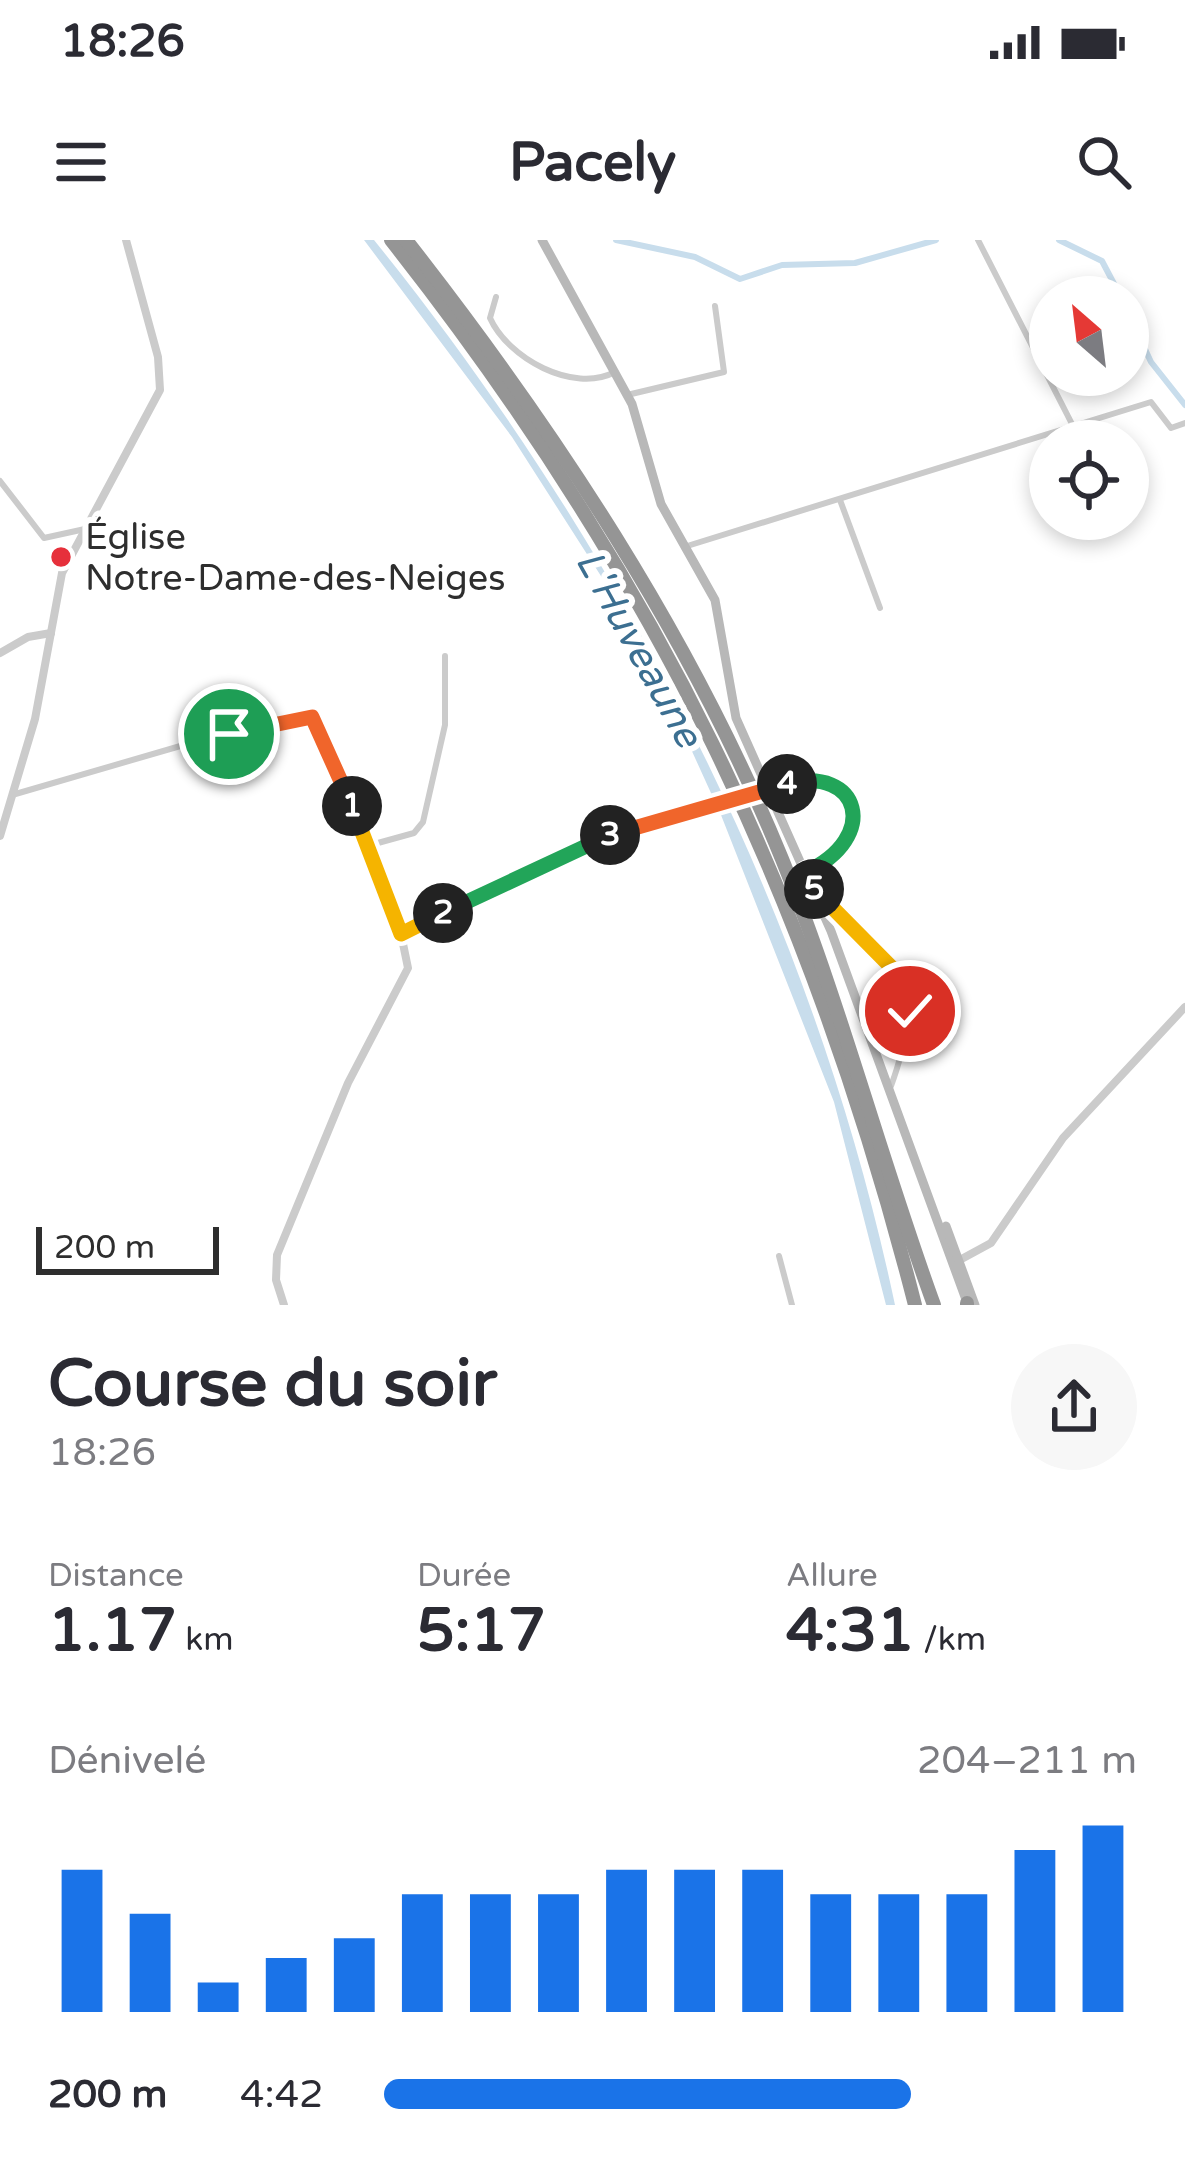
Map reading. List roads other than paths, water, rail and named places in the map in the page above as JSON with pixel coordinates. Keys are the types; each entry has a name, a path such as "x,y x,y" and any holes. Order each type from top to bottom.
{"highway":[{"path":"391,240 529,424 612,554 729,771 812,965 862,1111 915,1305"},
{"path":"406,240 538,419 677,644 780,853 884,1147 930,1305"}],"main road":[{"path":"542,240 627,395 661,504 720,611 736,718 814,890 957,1262 969,1305"}],"street":[{"path":"0,836 35,719 62,573 160,390 158,357 126,240"},
{"path":"978,240 1070,420"},
{"path":"496,297 490,318 520,358 589,380 615,372"},
{"path":"627,395 724,372 715,306"},
{"path":"1092,420 1151,402 1171,428 1185,423"},
{"path":"684,547 1029,440"},
{"path":"0,481 42,536 85,529"},
{"path":"840,500 880,608"},
{"path":"0,653 28,637 51,633"},
{"path":"367,846 414,833 423,822 445,725 445,656"},
{"path":"12,795 305,715 322,728 401,934 408,968 348,1083 278,1255 276,1280 284,1305"},
{"path":"401,934 556,857 694,809 813,778 832,784 845,796 853,830 845,848 806,872"},
{"path":"814,890 858,929 905,986 907,1030 890,1086"},
{"path":"957,1262 991,1244 1063,1138 1185,1007"},
{"path":"778,1256 792,1305"}],"water":[{"path":"364,240 374,240 465,359 549,482 627,610 697,742 760,878 814,1018 859,1160 895,1305 886,1305 834,1102 721,815 640,637 512,437"}],"waterway":[{"path":"616,240 695,257 740,279 782,265 855,263 936,240"},
{"path":"1059,240 1102,261 1110,276"},
{"path":"1149,358 1185,405"}],"place":[{"name":"Église Notre-Dame-des-Neiges","path":"61,557"}],"water label":[{"name":"L'Huveaune","path":"640,648"}]}
